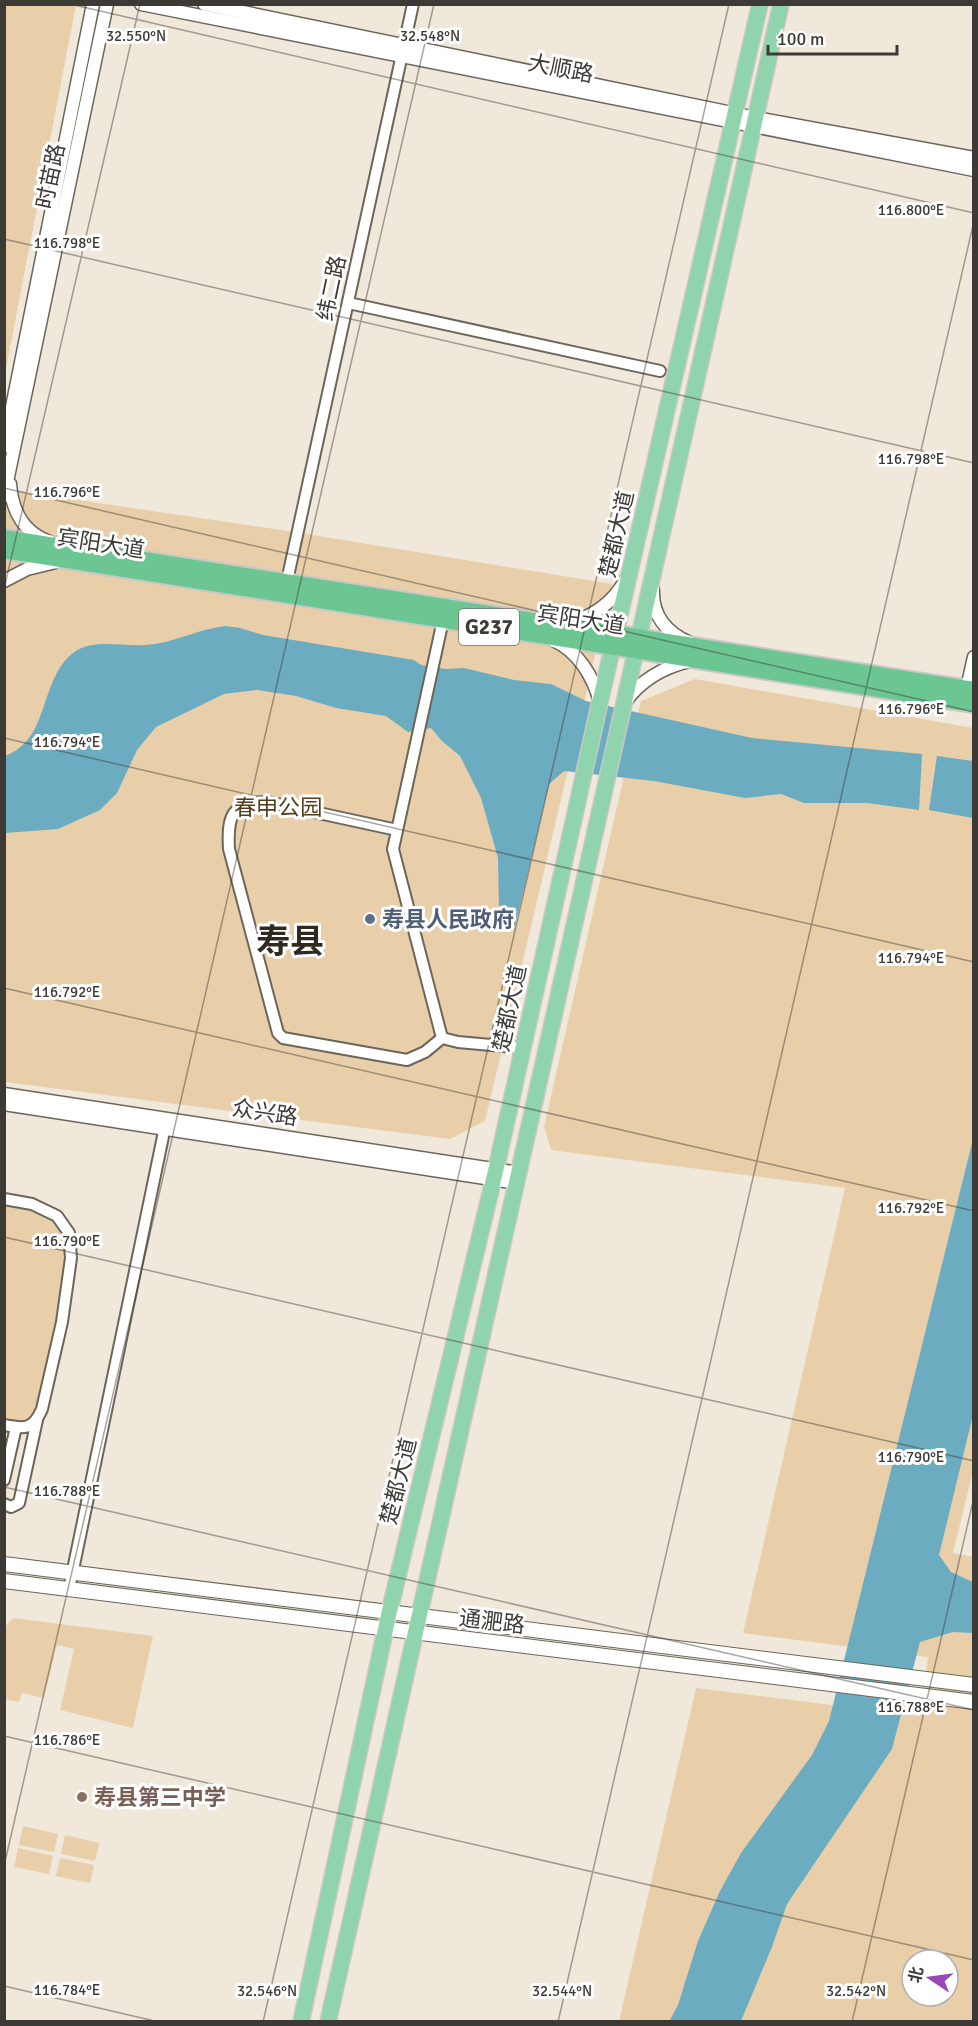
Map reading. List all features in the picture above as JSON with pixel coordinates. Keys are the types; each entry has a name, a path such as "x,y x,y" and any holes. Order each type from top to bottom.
{"highway":[{"name":"宾阳大道","path":"4,538 71,554 443,620 546,630"},
{"name":"宾阳大道","path":"4,550 71,554 287,581 546,630 969,697"}],"main road":[{"name":"楚都大道","path":"301,2022 389,1613 496,1169 599,704 760,4"},
{"name":"楚都大道","path":"328,2022 781,4"},
{"path":"674,381 677,387 687,390 696,386"},
{"path":"660,440 667,437 676,439 682,445"},
{"name":"通淝路","path":"4,1564 974,1685"},
{"name":"通淝路","path":"4,1581 974,1702"}],"street":[{"name":"时苗路","path":"4,447 93,4"},
{"name":"时苗路","path":"4,496 107,4"},
{"name":"大顺路","path":"141,4 974,158"},
{"name":"大顺路","path":"204,4 403,51 974,170"},
{"name":"纬二路","path":"287,581 413,4"},
{"path":"353,304 660,371"},
{"path":"10,470 12,499 16,515 30,531 71,554"},
{"path":"4,581 27,569 71,554"},
{"path":"546,630 580,620 594,613 620,590 630,573"},
{"path":"624,705 635,688 655,674 702,654 668,630 658,619 652,595 653,576"},
{"path":"442,1038 393,849 443,620"},
{"path":"546,630 573,652 588,673 599,704"},
{"path":"969,697 974,657"},
{"path":"397,830 268,802 254,802 242,805 234,811 229,822 229,849 278,1033 283,1038 407,1060 425,1052 442,1038"},
{"path":"442,1038 458,1042 523,1048"},
{"name":"众兴路","path":"4,1094 166,1124 518,1178"},
{"name":"众兴路","path":"4,1104 496,1169 518,1178"},
{"path":"69,1589 166,1124"},
{"path":"4,1199 32,1204 57,1216 69,1233 71,1258 62,1322 19,1503 11,1507 4,1504"},
{"path":"4,1480 10,1426 29,1427 37,1420"}],"green space":[{"path":"4,5 76,5 5,374"},
{"name":"春申公园","path":"4,489 288,531 612,584 485,1121 450,1139 5,1082"},
{"path":"695,679 973,728 974,1467 953,1553 974,1557 973,2021 619,2021 696,1688 920,1716 928,1657 743,1633 845,1188 551,1150 544,1127 641,701"},
{"path":"5,1202 31,1207 55,1218 66,1236 68,1259 60,1321 40,1407 27,1425 5,1422"},
{"path":"13,1618 153,1636 133,1728 60,1710 74,1649 57,1645 44,1698 22,1693 19,1702 5,1699 5,1627"},
{"path":"23,1826 58,1834 54,1852 19,1845"},
{"path":"65,1835 99,1843 95,1861 61,1854"},
{"path":"18,1848 53,1856 49,1874 14,1867"},
{"path":"60,1858 94,1865 90,1883 56,1876"}],"water":[{"path":"225,626 263,635 414,660 421,665 446,669 464,668 514,680 551,684 586,701 752,738 922,754 919,810 867,803 804,803 781,794 745,798 654,781 564,771 549,784 515,926 499,912 498,858 481,798 460,756 431,728 408,732 386,716 336,708 296,696 257,690 224,694 156,727 137,750 117,793 100,810 58,829 5,833 5,756 20,748 30,737 38,723 54,679 62,665 73,653 81,648 98,644 155,644"},
{"path":"937,756 973,761 973,818 929,810"},
{"path":"973,1139 973,1415 939,1555 951,1572 973,1582 973,1633 953,1632 920,1642 892,1749 787,1904 741,2021 669,2022 678,2005 698,1941 720,1891 741,1853 812,1755 829,1721"}],"place":[{"name":"寿县人民政府","path":"370,919"},
{"name":"寿县第三中学","path":"82,1797"}],"district":[{"name":"寿县","path":"290,941"}]}
